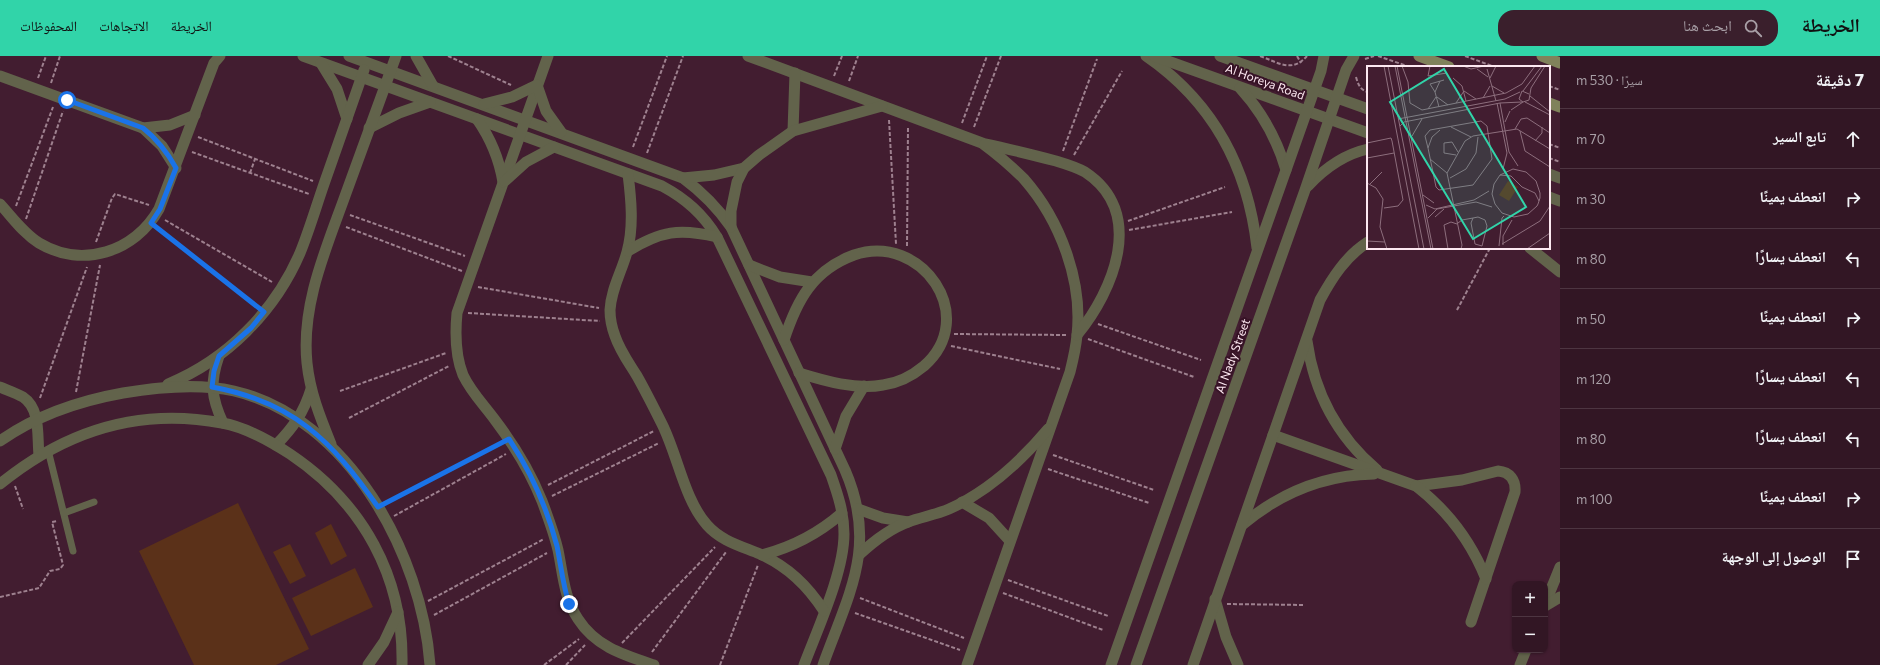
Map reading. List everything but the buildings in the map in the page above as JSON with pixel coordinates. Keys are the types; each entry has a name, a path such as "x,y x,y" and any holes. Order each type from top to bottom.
{"main road":[{"path":"1419,56 1446,66"},
{"path":"1542,56 1560,62"},
{"path":"1550,103 1560,107"}],"street":[{"path":"303,56 662,186 682,198 699,212 717,237 831,475 838,494 842,513 844,535 842,557 804,665"},
{"path":"350,56 368,59 390,71 683,178 714,205 731,227 835,449 853,489 858,509 861,532 860,554 849,594 823,665"},
{"path":"334,450 316,407 311,389 307,362 308,314 313,291 335,223 396,56"},
{"path":"416,56 433,86"},
{"path":"548,56 457,313 455,331 456,349 464,376 476,396 509,439 527,468 538,491 554,534 564,588 569,604 578,619 590,634 614,651 649,663"},
{"path":"748,56 982,143 1064,163 1084,172 1101,186 1108,194 1115,209 1120,228 1119,249 1101,299 1089,320 1077,335"},
{"path":"1146,56 1180,83 1198,102 1228,147 1240,172 1248,197 1258,250"},
{"name":"Al Horeya Road","path":"1154,56 1367,133"},
{"name":"Al Horeya Road","path":"1220,56 1367,109"},
{"name":"Al Nady Street","path":"1116,663 1307,111 1324,56"},
{"path":"0,204 23,229 38,242 55,250 73,255 97,255 116,249 141,234 156,215 176,168 216,58"},
{"path":"159,388 180,379 219,356 251,328 282,288 300,252 368,59"},
{"name":"Al Nady Street","path":"1136,665 1348,65 1358,59"},
{"path":"321,62 337,89 347,119"},
{"path":"793,131 795,73"},
{"path":"0,76 143,128 162,146 176,168"},
{"path":"483,104 498,102 526,92 537,85"},
{"path":"537,85 546,111 561,133"},
{"path":"1238,86 1256,107 1268,125 1278,144 1286,170"},
{"path":"370,128 399,113 430,102"},
{"path":"683,178 714,175 744,168 776,142 793,131 885,107"},
{"path":"143,128 170,125 195,115"},
{"path":"477,119 495,149 503,183"},
{"path":"966,665 1070,372 1077,335 1077,307 1073,279 1066,252 1055,226 1041,202 1024,180 1005,160 982,143"},
{"path":"503,183 526,162 554,147"},
{"path":"1305,190 1318,176 1332,165 1348,156 1367,149"},
{"path":"731,227 733,196 744,168"},
{"path":"628,174 631,212 628,250 612,295 610,310 611,321 620,350 647,394 663,426 691,502 710,529 728,541 781,564 798,577 812,593 824,611"},
{"path":"1550,174 1560,178"},
{"path":"1550,198 1560,201"},
{"path":"628,250 648,238 670,232 694,232 717,237"},
{"path":"1193,665 1320,300 1331,279 1346,261 1367,243"},
{"path":"1531,249 1560,272"},
{"path":"784,340 796,310 812,282 826,269 859,254 878,251 896,253 907,257 922,267 935,281 943,297 945,310 944,339 931,359 917,372 901,380 883,385 864,386 831,382 800,373"},
{"path":"749,265 780,277 812,282"},
{"path":"1306,339 1314,378 1330,414 1353,447 1382,474"},
{"path":"219,356 214,371 212,387 215,406 223,423"},
{"path":"835,449 846,416 864,386"},
{"path":"0,387 22,397 30,403 35,415 43,453"},
{"path":"0,441 35,415 116,395 159,388 212,387 234,391 257,398 278,407 316,432 334,450 358,477 386,520 409,570 420,606 424,621 430,665"},
{"path":"276,445 288,433 298,419 306,405 311,389"},
{"path":"0,484 43,453 73,438 109,426 147,419 185,418 223,423 252,433 276,445 305,464 332,487 355,514 374,543 389,576 398,609 402,643 402,665"},
{"path":"860,554 883,535 909,522 936,514 962,502 1011,467 1052,424"},
{"path":"1272,435 1416,486 1442,508 1463,534 1480,563 1486,579"},
{"path":"1416,486 1462,480 1498,471 1512,477 1515,492 1471,622"},
{"path":"1241,525 1272,502 1306,486 1343,476 1382,474"},
{"path":"962,502 989,518 1010,541"},
{"path":"858,509 883,518 909,522"},
{"path":"762,555 784,549 805,540 825,528 842,513"},
{"path":"1548,597 1560,567"},
{"path":"1548,603 1560,597"},
{"path":"1216,601 1226,637 1238,665"},
{"path":"368,665 384,642 398,609"},
{"path":"429,652 435,665"},
{"path":"1520,665 1525,653"}],"lane":[{"path":"43,453 65,516 74,551"},
{"path":"65,516 94,502"}],"path":[{"path":"35,89 46,56"},
{"path":"12,216 52,95 60,56"},
{"path":"448,56 526,92"},
{"path":"630,158 667,56"},
{"path":"643,163 683,56"},
{"path":"831,86 842,56"},
{"path":"845,92 858,56"},
{"path":"958,134 987,56"},
{"path":"970,138 1001,56"},
{"path":"1260,56 1288,66 1301,63 1307,56"},
{"path":"1297,56 1301,63"},
{"path":"1358,59 1374,56"},
{"path":"1378,56 1407,66"},
{"path":"1465,56 1492,66"},
{"path":"1064,163 1097,59"},
{"path":"1064,163 1122,71"},
{"path":"1356,76 1360,87 1367,91"},
{"path":"1550,86 1560,90"},
{"path":"23,229 67,100"},
{"path":"885,107 896,253"},
{"path":"907,257 908,115"},
{"path":"188,133 323,185"},
{"path":"1550,144 1560,148"},
{"path":"183,148 319,198"},
{"path":"1550,158 1560,162"},
{"path":"250,173 255,159"},
{"path":"1120,228 1225,187"},
{"path":"73,405 97,255 112,198 115,194 156,215 282,288"},
{"path":"340,211 476,260"},
{"path":"1120,228 1232,212"},
{"path":"156,215 264,312"},
{"path":"335,223 471,274"},
{"path":"1457,310 1489,249"},
{"path":"35,415 97,255"},
{"path":"467,285 610,310"},
{"path":"457,313 611,321"},
{"path":"1089,320 1201,360"},
{"path":"944,339 1077,335 1194,377"},
{"path":"944,339 1070,372"},
{"path":"340,391 456,349"},
{"path":"349,418 459,361"},
{"path":"538,491 663,426"},
{"path":"542,501 668,438"},
{"path":"378,507 509,439"},
{"path":"386,520 515,449"},
{"path":"1042,451 1154,490"},
{"path":"1037,465 1149,503"},
{"path":"11,475 23,509"},
{"path":"0,597 39,588 50,571 60,569 63,565 52,522 65,516"},
{"path":"420,606 554,534"},
{"path":"614,651 728,541"},
{"path":"649,663 728,541"},
{"path":"424,621 557,547"},
{"path":"720,665 762,555"},
{"path":"998,576 1108,616"},
{"path":"993,590 1103,630"},
{"path":"849,594 975,642"},
{"path":"1216,601 1304,605"},
{"path":"843,609 970,654"},
{"path":"544,665 590,634"},
{"path":"566,665 590,634"}],"shaded area":[{"path":"238,503 309,649 276,665 194,665 139,551"},
{"path":"331,524 347,556 331,565 315,533"},
{"path":"290,544 306,576 290,584 273,552"},
{"path":"355,568 373,607 311,636 292,598"}],"route":[{"path":"67,100 143,128 153,136 162,146 176,168 160,209 151,223 264,312 251,328 219,356 214,371 212,387 234,391 257,398 278,407 316,432 358,477 378,507 509,439 527,468 542,501 554,534 564,588 569,604"}]}
